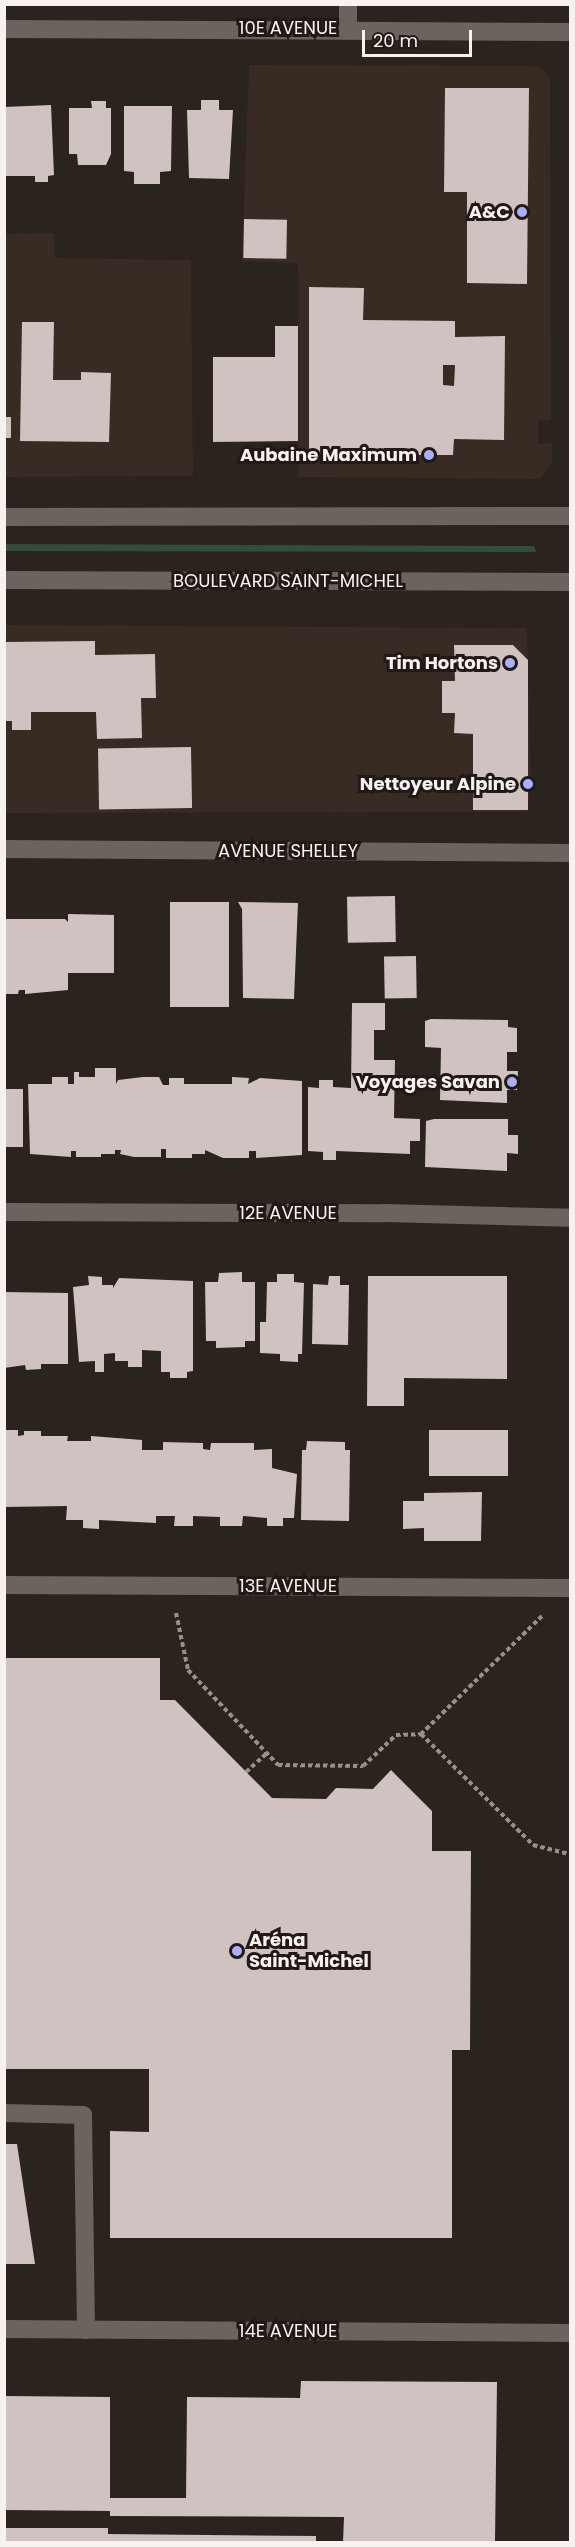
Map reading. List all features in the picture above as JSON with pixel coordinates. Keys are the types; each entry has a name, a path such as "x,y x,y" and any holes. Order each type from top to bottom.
{"street":[{"path":"348,4 348,29"},
{"name":"10E AVENUE","path":"4,28 570,32"},
{"path":"4,517 570,516"},
{"name":"BOULEVARD SAINT-MICHEL","path":"4,580 570,582"},
{"name":"AVENUE SHELLEY","path":"4,849 570,853"},
{"name":"12E AVENUE","path":"4,1212 372,1213 570,1218"},
{"name":"13E AVENUE","path":"4,1585 570,1588"},
{"path":"4,2113 83,2115 86,2330"},
{"name":"14E AVENUE","path":"4,2329 570,2333"}],"path":[{"path":"171,1586 188,1670 278,1765 363,1766 396,1735 421,1734 528,1626 545,1614"},
{"path":"421,1734 533,1845 570,1854"},
{"path":"246,1772 267,1753"}],"shaded area":[{"path":"249,65 526,66 539,67 546,73 550,80 551,420 538,421 538,444 552,443 552,463 540,479 299,477 298,263 242,261"},
{"path":"54,233 55,258 191,260 193,476 5,477 4,234"},
{"path":"5,625 527,628 531,788 526,812 5,813"}],"green space":[{"path":"5,544 534,546 536,552 5,551"}],"building":[{"path":"445,88 529,88 527,284 467,283 467,192 444,192"},
{"path":"201,100 219,100 219,110 233,110 229,179 189,178 187,110 201,110"},
{"path":"91,101 106,101 106,108 111,108 111,154 106,165 78,165 77,154 69,154 69,108 92,108"},
{"path":"51,105 54,175 48,176 48,182 35,182 35,176 4,176 4,107"},
{"path":"124,106 172,106 171,171 160,172 160,184 134,184 134,172 124,171"},
{"path":"244,219 287,220 286,259 243,258"},
{"path":"309,287 364,288 363,320 455,321 455,337 505,336 504,440 454,439 453,455 309,455","holes":["443,365 455,365 454,386 443,385"]},
{"path":"22,322 54,322 53,380 81,380 81,372 111,373 109,442 20,441"},
{"path":"275,326 298,326 298,441 213,442 213,357 275,357"},
{"path":"4,417 11,417 11,438 4,438"},
{"path":"95,641 95,655 155,654 156,698 141,698 142,738 97,739 96,712 31,712 31,730 12,730 12,721 5,721 5,642"},
{"path":"454,645 513,645 528,660 528,810 473,810 473,734 454,733 455,713 442,713 442,681 455,681"},
{"path":"191,747 192,808 99,810 98,749"},
{"path":"395,896 396,942 348,943 347,897"},
{"path":"170,902 229,902 229,1007 170,1007"},
{"path":"238,902 298,903 294,999 243,998 242,909"},
{"path":"68,914 114,915 114,973 68,973 68,990 25,994 25,990 19,990 18,994 4,994 4,919 65,919 68,922"},
{"path":"416,956 417,998 385,999 384,957"},
{"path":"352,1003 385,1003 385,1030 374,1030 374,1060 395,1060 394,1118 420,1119 420,1141 410,1141 410,1154 336,1151 336,1160 323,1160 323,1152 308,1151 308,1087 319,1088 319,1080 333,1080 333,1087 351,1088"},
{"path":"431,1019 508,1020 508,1027 517,1028 517,1052 507,1052 507,1071 518,1071 517,1090 507,1090 507,1103 440,1100 441,1048 425,1047 425,1021"},
{"path":"95,1068 116,1068 116,1084 118,1080 143,1077 159,1077 163,1085 169,1085 169,1078 184,1078 184,1084 232,1084 232,1077 249,1078 248,1084 260,1078 302,1081 302,1155 256,1158 256,1151 249,1151 249,1158 223,1158 205,1150 205,1154 192,1154 192,1158 166,1158 166,1149 161,1149 161,1157 134,1157 120,1154 121,1150 115,1150 115,1154 101,1154 101,1157 76,1157 76,1151 71,1151 71,1157 30,1154 28,1084 52,1084 52,1077 68,1077 68,1084 74,1084 74,1072 79,1072 79,1077 95,1077"},
{"path":"4,1089 23,1089 23,1147 4,1147"},
{"path":"434,1119 508,1119 508,1135 518,1135 518,1154 507,1153 507,1171 425,1167 426,1121"},
{"path":"242,1272 242,1282 255,1282 255,1341 245,1341 245,1347 216,1348 216,1341 206,1341 205,1282 218,1282 219,1273"},
{"path":"277,1274 294,1274 294,1282 304,1283 302,1354 298,1354 298,1362 280,1361 280,1354 260,1353 260,1322 266,1322 267,1282 277,1282"},
{"path":"88,1276 102,1277 102,1285 113,1285 113,1288 119,1278 193,1281 193,1371 187,1372 187,1378 170,1378 170,1372 161,1372 161,1351 142,1350 142,1367 128,1367 128,1361 115,1361 115,1353 104,1354 104,1372 95,1372 95,1361 79,1362 73,1287 89,1285"},
{"path":"329,1276 340,1276 340,1285 349,1285 348,1345 312,1344 313,1284 328,1285"},
{"path":"368,1276 507,1276 507,1379 404,1378 404,1406 367,1406"},
{"path":"4,1292 68,1293 68,1364 41,1364 41,1369 26,1370 25,1365 4,1368"},
{"path":"5,1430 18,1430 18,1436 24,1435 24,1431 41,1431 41,1436 68,1436 67,1441 91,1441 91,1436 142,1440 142,1450 163,1450 163,1442 203,1443 203,1449 210,1450 211,1443 254,1443 254,1450 272,1449 272,1468 297,1474 294,1518 283,1518 283,1526 267,1526 267,1518 243,1516 242,1526 220,1526 220,1517 193,1516 193,1526 174,1526 175,1516 156,1516 156,1523 99,1520 99,1529 83,1528 83,1520 66,1520 67,1506 5,1507"},
{"path":"429,1430 508,1430 508,1476 429,1476"},
{"path":"307,1441 345,1442 345,1450 350,1450 349,1521 301,1520 302,1450 306,1450"},
{"path":"482,1492 481,1541 424,1541 424,1528 403,1529 403,1501 424,1501 424,1493"},
{"name":"Aréna Saint-Michel","path":"4,1658 160,1658 160,1700 175,1700 272,1798 326,1799 336,1788 373,1789 391,1770 432,1811 432,1851 471,1851 470,2050 452,2050 452,2238 110,2238 110,2131 149,2132 149,2069 4,2069"},
{"path":"4,2144 17,2144 35,2264 4,2264"},
{"path":"301,2381 497,2382 495,2542 343,2542 344,2517 110,2516 110,2511 4,2510 4,2396 110,2397 110,2498 186,2498 187,2397 300,2398"},
{"path":"4,2528 108,2528 108,2534 316,2536 316,2542 4,2542"}],"place":[{"name":"A&C","path":"522,212"},
{"name":"Aubaine Maximum","path":"429,455"},
{"name":"Tim Hortons","path":"510,663"},
{"name":"Nettoyeur Alpine","path":"528,784"},
{"name":"Voyages Savan","path":"512,1082"},
{"name":"Aréna Saint-Michel","path":"237,1951"}]}
